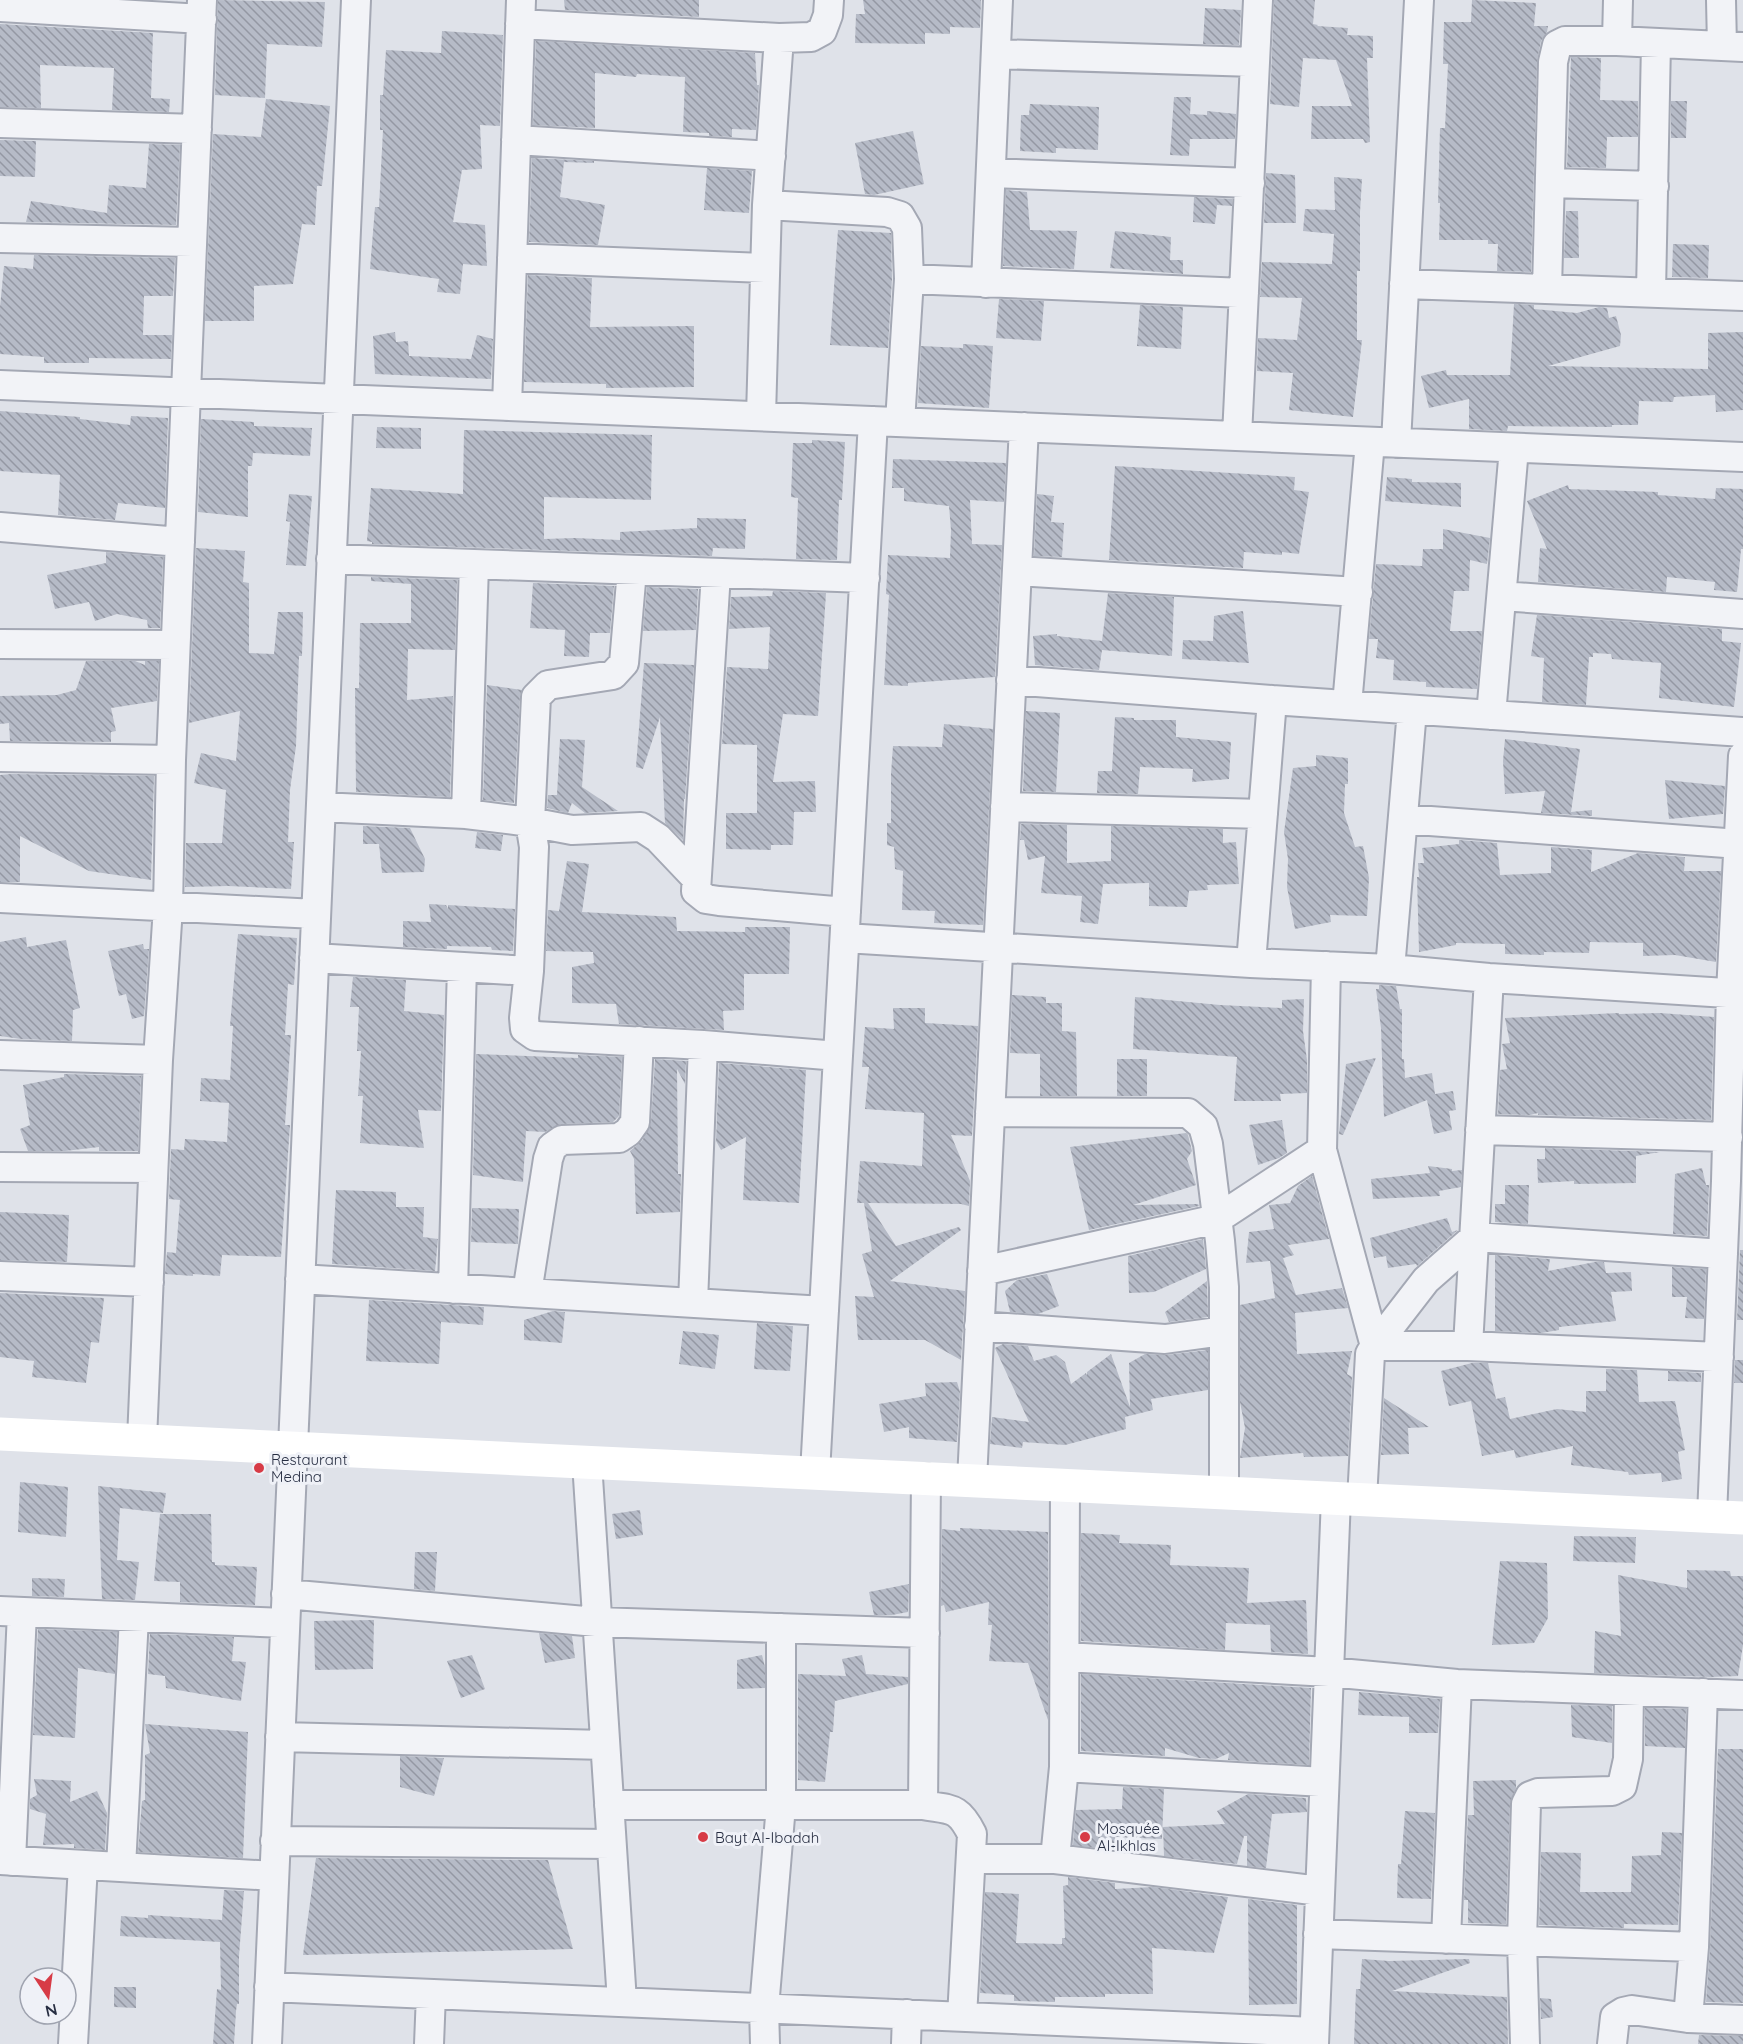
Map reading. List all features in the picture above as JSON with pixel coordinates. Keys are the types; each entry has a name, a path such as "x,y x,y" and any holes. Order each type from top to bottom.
{"street":[{"path":"267,2044 356,0"},
{"path":"507,406 520,12 778,38 811,37 822,31 828,15 829,0"},
{"path":"986,283 998,0"},
{"path":"1237,436 1258,0"},
{"path":"1347,705 1358,592 1383,442 1404,284 1419,0"},
{"path":"1617,41 1618,0"},
{"path":"1547,289 1553,62 1557,45 1564,41 1617,41 1732,47 1721,0"},
{"path":"0,7 202,9 175,645 168,908 158,1060 142,1440"},
{"path":"761,416 767,205 778,38"},
{"path":"1651,292 1656,43"},
{"path":"996,54 1255,62"},
{"path":"0,123 197,129"},
{"path":"516,140 771,156"},
{"path":"991,173 1250,183"},
{"path":"1550,183 1653,186"},
{"path":"767,205 887,212 900,216 908,228 909,279 865,578 815,1473"},
{"path":"0,237 192,242"},
{"path":"512,258 765,268"},
{"path":"909,279 1244,293"},
{"path":"1404,284 1743,296"},
{"path":"0,385 1743,457"},
{"path":"972,1480 1024,428"},
{"path":"1491,715 1514,448"},
{"path":"0,527 180,542"},
{"path":"331,559 865,578"},
{"path":"466,814 474,565"},
{"path":"632,570 624,663 613,675 548,685 536,697 530,822 534,847 525,1029 535,1036 703,1045 838,1056"},
{"path":"1017,571 1358,592"},
{"path":"716,573 696,878 696,891 706,899 845,925 999,947 1251,963 1390,969 1489,978 1737,994"},
{"path":"1502,596 1743,614"},
{"path":"0,644 175,645"},
{"path":"1011,680 1743,732"},
{"path":"1251,963 1272,700"},
{"path":"1390,969 1412,710"},
{"path":"0,1434 1728,1517 1719,1357 1728,1137 1737,994 1743,756"},
{"path":"0,757 171,760"},
{"path":"321,807 466,814 572,830 641,827 658,838 696,878"},
{"path":"1005,807 1263,814"},
{"path":"1403,819 1739,844"},
{"path":"0,898 316,914"},
{"path":"314,958 529,971"},
{"path":"1326,966 1322,1150 1375,1346"},
{"path":"453,1289 462,967"},
{"path":"1468,1346 1489,978"},
{"path":"527,1293 548,1159 552,1147 561,1140 619,1138 628,1132 635,1122 639,1041"},
{"path":"693,1303 703,1045"},
{"path":"0,1055 158,1060"},
{"path":"990,1112 1188,1113 1203,1126 1208,1144 1218,1219 1224,1287 1224,1493"},
{"path":"1480,1130 1728,1137"},
{"path":"982,1271 1218,1219 1322,1150"},
{"path":"0,1167 153,1168"},
{"path":"269,1987 907,2014 1161,2034 1314,2038 1329,1672 1349,1499 1370,1354 1426,1280 1475,1237 1723,1254"},
{"path":"0,1276 149,1282"},
{"path":"300,1279 824,1311"},
{"path":"979,1326 1165,1339 1224,1331"},
{"path":"1375,1346 1468,1346 1719,1357"},
{"path":"587,1462 622,2002"},
{"path":"923,1805 926,1478"},
{"path":"1055,1859 1064,1767 1065,1485"},
{"path":"286,1594 596,1622 925,1633"},
{"path":"274,1876 5,1860 11,1611 285,1623"},
{"path":"121,1867 134,1617"},
{"path":"765,2044 764,2008 781,1805 781,1628"},
{"path":"1065,1657 1329,1672 1457,1684 1743,1695"},
{"path":"1446,1938 1457,1684"},
{"path":"1525,2044 1522,1941 1526,1804 1530,1796 1538,1793 1612,1791 1622,1786 1628,1759 1629,1691"},
{"path":"1688,2018 1694,1947 1703,1693"},
{"path":"280,1737 604,1744"},
{"path":"1064,1767 1324,1782"},
{"path":"609,1805 923,1805 956,1811 965,1819 972,1834 962,2017"},
{"path":"275,1841 611,1844"},
{"path":"972,1858 1055,1859 1320,1891"},
{"path":"73,2044 83,1864"},
{"path":"1318,1934 1694,1947"},
{"path":"429,2044 431,1994"},
{"path":"1612,2044 1615,2017 1632,2010 1688,2018 1743,2020"},
{"path":"906,2044 907,2014"}],"building":[{"path":"218,0 325,2 322,47 267,44 265,98 215,95"},
{"path":"564,0 699,0 699,17 565,10"},
{"path":"863,0 981,0 980,28 950,27 950,34 925,33 925,44 855,43 856,14 865,14"},
{"path":"1274,0 1315,0 1313,24 1348,28 1347,35 1373,36 1373,58 1367,58 1370,142 1365,143 1363,139 1311,139 1312,106 1352,106 1336,60 1303,58 1299,107 1270,104"},
{"path":"1472,0 1536,3 1534,26 1548,26 1541,41 1537,61 1531,272 1497,271 1498,244 1488,244 1488,240 1439,240 1440,128 1445,128 1448,64 1443,64 1444,22 1471,22"},
{"path":"1205,8 1241,10 1239,45 1203,44"},
{"path":"0,24 153,33 151,98 170,99 169,112 112,110 114,68 40,65 41,108 0,107"},
{"path":"442,31 503,35 500,126 480,125 482,169 462,170 453,222 485,225 487,266 463,264 460,294 437,292 439,279 370,269 375,207 379,207 383,130 380,130 380,95 383,95 386,50 441,53"},
{"path":"536,41 755,53 757,85 759,85 756,130 732,129 732,137 683,132 685,77 637,74 636,77 595,73 595,128 533,125"},
{"path":"1571,57 1601,58 1600,100 1638,101 1638,137 1607,137 1606,168 1567,167"},
{"path":"1174,97 1191,97 1190,114 1207,115 1207,111 1236,114 1235,139 1190,139 1189,156 1170,155"},
{"path":"266,99 330,106 322,186 317,186 315,225 302,224 293,284 254,286 254,321 205,321 213,134 261,137"},
{"path":"1671,101 1687,101 1686,138 1671,138"},
{"path":"1030,104 1099,107 1098,150 1056,148 1056,153 1020,151 1021,115 1029,115"},
{"path":"913,131 924,184 874,195 865,194 855,143"},
{"path":"0,140 36,141 35,177 0,176"},
{"path":"149,144 180,145 176,225 26,222 31,201 107,213 109,185 146,188"},
{"path":"532,158 594,161 594,163 564,162 560,197 605,205 598,245 529,242"},
{"path":"707,168 752,171 749,213 704,210"},
{"path":"1266,173 1295,175 1296,223 1264,223"},
{"path":"1334,177 1362,179 1360,271 1357,271 1357,340 1362,340 1353,417 1289,410 1293,373 1257,371 1258,338 1297,340 1302,298 1260,297 1262,262 1332,264 1334,234 1303,231 1305,209 1335,210"},
{"path":"1006,190 1027,192 1030,230 1077,231 1074,269 1003,266"},
{"path":"1194,197 1232,199 1232,206 1217,205 1215,224 1193,222"},
{"path":"1566,211 1578,211 1579,258 1564,258"},
{"path":"838,230 891,233 892,279 888,348 830,345"},
{"path":"1115,231 1171,237 1170,260 1183,260 1183,274 1110,268"},
{"path":"1673,244 1709,245 1708,278 1672,277"},
{"path":"34,255 175,258 173,296 144,296 143,335 172,335 171,359 89,358 89,363 44,363 44,357 0,354 0,307 4,266 33,269"},
{"path":"528,275 592,278 590,327 694,326 694,387 606,388 606,384 524,382"},
{"path":"999,299 1044,301 1041,341 996,338"},
{"path":"1514,304 1534,305 1534,309 1577,313 1599,307 1607,308 1609,318 1616,316 1621,335 1620,346 1548,366 1708,369 1708,333 1743,332 1743,410 1716,412 1715,395 1674,397 1673,402 1639,401 1638,425 1508,426 1507,431 1469,429 1469,399 1429,408 1421,376 1446,370 1447,375 1510,375"},
{"path":"1140,305 1183,307 1181,349 1137,346"},
{"path":"395,332 396,342 408,341 409,356 471,359 477,335 493,339 491,379 375,374 373,336"},
{"path":"963,344 993,346 989,408 918,403 921,346 963,348"},
{"path":"0,411 80,417 80,419 130,425 131,416 168,418 165,508 118,503 115,520 58,515 60,475 0,471"},
{"path":"201,419 254,422 254,426 312,428 310,456 253,453 252,466 248,466 248,517 198,512"},
{"path":"377,427 421,428 421,449 376,448"},
{"path":"464,430 652,435 651,500 544,497 544,539 620,540 620,532 697,528 697,518 746,519 745,549 713,548 712,556 372,544 367,541 371,488 463,494"},
{"path":"812,440 845,442 842,500 839,500 837,560 796,559 798,498 791,497 793,443 812,443"},
{"path":"893,459 1006,463 1004,502 970,500 972,544 1002,545 995,677 908,683 908,686 884,685 889,595 886,594 888,555 950,558 949,506 904,501 904,488 892,488"},
{"path":"1115,466 1295,477 1294,490 1309,492 1299,554 1244,552 1243,568 1109,560"},
{"path":"1387,477 1412,479 1412,482 1461,483 1461,507 1385,501"},
{"path":"1568,485 1569,489 1658,492 1658,495 1715,499 1716,488 1743,489 1743,549 1741,549 1737,592 1714,590 1715,582 1667,577 1666,592 1538,582 1540,548 1547,549 1527,501"},
{"path":"289,494 312,496 306,566 286,565 290,522 286,521"},
{"path":"1037,494 1054,496 1051,522 1064,523 1062,557 1034,556"},
{"path":"1443,529 1490,538 1487,564 1470,560 1469,591 1454,591 1450,631 1482,631 1477,689 1426,687 1426,682 1393,680 1394,660 1376,658 1378,639 1369,639 1376,564 1422,566 1423,549 1443,549"},
{"path":"196,548 245,551 243,582 249,583 249,653 274,654 278,612 303,612 296,746 290,790 288,842 294,842 291,889 228,886 185,887 186,843 222,843 226,790 194,783 201,753 236,761 240,711 189,723"},
{"path":"106,552 163,557 160,628 148,628 147,620 117,614 95,621 89,602 55,609 47,575 106,563"},
{"path":"371,577 457,580 455,650 408,649 407,700 453,696 450,797 356,792 355,688 359,688 360,623 411,623 411,584 371,581"},
{"path":"533,583 614,586 610,633 590,633 589,657 564,656 565,630 530,628"},
{"path":"647,587 698,589 696,630 643,631"},
{"path":"773,591 826,593 818,716 783,714 773,782 815,781 816,812 794,812 793,845 771,845 771,850 726,849 726,813 757,813 757,745 722,744 727,667 768,669 770,627 729,629 731,597 772,596"},
{"path":"1108,593 1174,597 1172,656 1102,650 1099,670 1035,665 1033,636 1057,634 1057,636 1102,641"},
{"path":"1243,611 1249,663 1182,659 1183,640 1213,641 1214,616"},
{"path":"1537,615 1722,629 1722,641 1741,643 1734,707 1659,698 1661,663 1612,659 1611,654 1593,653 1593,657 1589,657 1586,705 1542,702 1544,658 1531,656"},
{"path":"86,661 135,661 145,665 145,661 159,661 157,701 111,708 116,731 111,732 111,742 10,741 9,723 0,724 0,696 57,695 76,690"},
{"path":"644,663 694,665 683,840 665,823 660,717 643,769 636,767"},
{"path":"487,685 522,690 514,803 483,800"},
{"path":"1026,711 1060,713 1056,792 1023,791"},
{"path":"1115,717 1134,718 1134,720 1176,720 1176,737 1231,742 1229,779 1192,782 1193,769 1140,767 1138,794 1097,793 1098,771 1112,771"},
{"path":"944,724 993,729 983,925 934,923 935,911 902,910 903,871 895,869 894,847 887,845 887,823 891,823 893,746 942,747"},
{"path":"560,739 585,740 582,787 618,811 585,813 572,803 568,813 547,808 548,795 557,795"},
{"path":"1505,739 1580,749 1571,812 1592,810 1592,816 1541,813 1545,791 1505,794 1503,761"},
{"path":"1316,755 1348,758 1348,784 1345,784 1344,813 1355,847 1363,846 1369,878 1367,916 1330,915 1331,922 1295,929 1287,887 1288,859 1284,832 1293,768 1316,766"},
{"path":"0,775 154,776 151,880 89,871 20,836 20,882 0,882"},
{"path":"1665,780 1725,786 1723,814 1669,819"},
{"path":"1021,824 1067,825 1067,863 1111,861 1111,826 1223,829 1223,843 1236,842 1239,884 1207,885 1208,890 1189,891 1187,907 1149,906 1149,883 1103,884 1098,924 1080,922 1082,896 1041,893 1045,856 1028,860 1024,840 1020,840"},
{"path":"363,826 410,828 425,859 424,872 382,873 379,844 363,844"},
{"path":"477,832 503,835 501,851 475,848"},
{"path":"1459,840 1497,843 1500,875 1551,873 1551,847 1592,850 1591,872 1638,853 1685,857 1684,871 1721,871 1716,962 1675,955 1643,956 1643,943 1590,942 1589,953 1544,952 1544,955 1505,954 1505,944 1456,943 1456,945 1419,952 1417,877 1419,877 1418,863 1424,863 1422,848 1459,844"},
{"path":"567,861 589,864 582,912 676,917 677,931 745,932 745,927 790,927 789,974 744,974 744,1010 723,1011 724,1030 619,1024 616,1004 572,1003 572,967 594,963 593,952 546,951 548,910 559,911"},
{"path":"429,904 446,905 448,909 448,905 515,909 513,951 492,950 491,947 447,946 447,949 403,947 403,921 431,922"},
{"path":"238,934 297,938 294,985 288,984 285,1035 291,1035 285,1125 290,1125 281,1257 222,1255 220,1276 165,1274 167,1252 176,1253 180,1200 169,1199 171,1149 184,1150 185,1139 227,1142 229,1103 200,1101 201,1078 230,1080 233,1026 230,1026"},
{"path":"26,937 27,947 66,940 80,1008 73,1010 72,1041 0,1036 0,942"},
{"path":"143,944 144,949 149,949 144,1016 132,1019 126,994 119,996 108,951"},
{"path":"353,977 406,980 404,1011 444,1015 441,1111 418,1110 424,1148 360,1143 363,1096 358,1096 361,1051 357,1051 359,1007 350,1007"},
{"path":"1379,985 1396,986 1400,1009 1402,1009 1402,1059 1404,1059 1405,1078 1432,1073 1435,1094 1453,1091 1456,1110 1449,1111 1452,1130 1434,1134 1427,1100 1384,1117 1381,1028 1376,989 1379,989"},
{"path":"1012,995 1046,997 1046,1003 1062,1003 1062,1031 1076,1032 1077,1096 1040,1096 1040,1054 1010,1053"},
{"path":"1135,997 1282,1008 1282,1000 1304,999 1303,1031 1307,1060 1307,1093 1280,1094 1281,1101 1234,1101 1237,1057 1133,1049"},
{"path":"893,1008 925,1008 925,1023 978,1026 972,1136 951,1135 970,1181 969,1206 868,1203 896,1246 959,1227 961,1230 890,1281 965,1291 961,1360 925,1340 858,1340 855,1296 874,1297 862,1254 872,1251 864,1203 857,1203 860,1161 922,1166 924,1113 865,1109 869,1067 862,1067 865,1027 894,1029"},
{"path":"1619,1013 1714,1017 1711,1120 1538,1115 1538,1113 1498,1114 1500,1070 1507,1069 1502,1044 1510,1043 1505,1018"},
{"path":"476,1054 578,1058 578,1055 622,1057 619,1116 613,1122 561,1124 545,1132 526,1131 523,1182 473,1175"},
{"path":"1376,1058 1343,1135 1339,1134 1346,1064"},
{"path":"655,1059 686,1061 685,1084 677,1069 680,1212 636,1214 634,1159 630,1151 642,1141 651,1123"},
{"path":"1117,1059 1147,1059 1147,1096 1117,1096"},
{"path":"719,1063 806,1070 799,1203 743,1200 746,1137 721,1150 716,1141"},
{"path":"64,1074 141,1076 138,1151 99,1151 99,1147 65,1151 28,1151 20,1129 30,1125 23,1085 64,1077"},
{"path":"1282,1120 1287,1153 1258,1165 1249,1125"},
{"path":"1186,1133 1192,1151 1187,1159 1196,1185 1133,1205 1198,1204 1199,1206 1089,1230 1070,1147"},
{"path":"1545,1148 1660,1152 1636,1156 1636,1183 1574,1184 1574,1181 1538,1183 1537,1159 1545,1159"},
{"path":"1428,1166 1452,1169 1452,1171 1462,1170 1461,1187 1439,1191 1440,1196 1373,1199 1371,1179 1430,1173"},
{"path":"1702,1168 1706,1185 1709,1185 1707,1236 1673,1234 1675,1174"},
{"path":"1312,1176 1329,1239 1288,1245 1294,1255 1283,1258 1296,1295 1342,1288 1348,1308 1295,1313 1297,1354 1352,1351 1347,1374 1352,1377 1348,1456 1304,1457 1303,1453 1240,1458 1245,1428 1240,1402 1240,1305 1275,1298 1270,1261 1246,1263 1249,1232 1274,1229 1269,1205 1290,1203 1298,1186"},
{"path":"1505,1185 1529,1185 1528,1224 1495,1222 1495,1204 1505,1204"},
{"path":"336,1190 396,1192 396,1207 424,1207 423,1237 438,1239 435,1271 332,1264"},
{"path":"472,1208 519,1209 518,1244 471,1242"},
{"path":"0,1212 69,1215 67,1262 0,1260"},
{"path":"1447,1218 1452,1232 1458,1230 1417,1266 1416,1264 1388,1268 1386,1256 1374,1258 1370,1238"},
{"path":"1203,1239 1206,1269 1154,1292 1129,1293 1128,1256"},
{"path":"1740,1250 1743,1250 1743,1320 1737,1320"},
{"path":"1495,1255 1550,1259 1548,1271 1604,1262 1606,1273 1631,1272 1632,1291 1611,1292 1616,1321 1559,1327 1559,1330 1541,1333 1495,1331"},
{"path":"1672,1267 1706,1269 1704,1319 1685,1318 1687,1297 1672,1297"},
{"path":"1047,1274 1059,1306 1038,1314 1010,1312 1005,1291 1017,1280"},
{"path":"1207,1281 1208,1317 1169,1322 1165,1312"},
{"path":"0,1293 104,1298 99,1343 91,1342 86,1383 32,1377 34,1361 0,1357"},
{"path":"369,1300 484,1307 483,1325 441,1322 439,1364 366,1361"},
{"path":"553,1311 565,1312 562,1343 524,1340 524,1320"},
{"path":"757,1323 793,1326 790,1371 754,1369"},
{"path":"683,1331 719,1335 715,1369 679,1364"},
{"path":"1003,1344 1028,1346 1034,1361 1056,1355 1065,1362 1071,1384 1086,1373 1087,1376 1087,1372 1111,1354 1130,1407 1129,1363 1145,1354 1167,1355 1208,1350 1208,1390 1151,1399 1153,1410 1125,1417 1126,1429 1065,1445 1023,1442 1022,1448 990,1444 992,1417 1029,1422 995,1348"},
{"path":"1735,1360 1743,1360 1743,1383 1734,1383"},
{"path":"1472,1363 1488,1363 1496,1399 1505,1397 1510,1419 1557,1409 1586,1412 1586,1391 1606,1391 1606,1369 1637,1370 1639,1402 1675,1401 1685,1450 1678,1452 1682,1479 1662,1482 1661,1473 1629,1475 1628,1472 1571,1465 1573,1446 1516,1458 1514,1450 1482,1456 1471,1401 1449,1406 1441,1371"},
{"path":"1668,1371 1701,1373 1701,1382 1668,1381"},
{"path":"957,1382 960,1392 957,1442 909,1438 909,1427 884,1432 879,1404 926,1396 925,1383"},
{"path":"1384,1398 1429,1427 1408,1428 1409,1454 1381,1455"},
{"path":"20,1482 68,1487 66,1537 18,1532"},
{"path":"98,1486 166,1493 163,1513 120,1508 117,1560 139,1562 135,1600 102,1599"},
{"path":"640,1510 643,1535 616,1539 612,1514"},
{"path":"160,1514 211,1514 212,1562 215,1562 215,1565 257,1567 255,1605 180,1602 180,1582 154,1581"},
{"path":"960,1528 1048,1532 1048,1720 1028,1663 989,1661 992,1625 988,1625 989,1602 946,1612 944,1605 941,1606 942,1529 960,1531"},
{"path":"1081,1533 1120,1535 1119,1543 1171,1545 1170,1565 1249,1568 1247,1603 1306,1600 1308,1654 1271,1652 1270,1625 1226,1623 1225,1650 1081,1641"},
{"path":"1574,1536 1636,1537 1635,1563 1573,1561"},
{"path":"415,1552 437,1552 435,1591 414,1589"},
{"path":"1500,1561 1547,1563 1548,1618 1534,1643 1492,1645"},
{"path":"1687,1570 1730,1571 1731,1576 1743,1576 1743,1645 1738,1676 1594,1673 1595,1631 1621,1636 1618,1575 1687,1588"},
{"path":"32,1578 65,1579 64,1597 32,1596"},
{"path":"909,1584 908,1612 874,1615 869,1592"},
{"path":"374,1620 373,1669 315,1670 314,1621"},
{"path":"38,1629 117,1632 115,1674 78,1668 75,1738 33,1735"},
{"path":"539,1633 572,1636 575,1658 545,1663"},
{"path":"150,1634 234,1637 232,1661 246,1662 241,1701 166,1688 165,1676 148,1674"},
{"path":"472,1655 485,1689 461,1698 447,1661"},
{"path":"762,1655 765,1667 765,1688 737,1689 737,1660"},
{"path":"862,1655 866,1674 908,1677 908,1684 835,1701 833,1732 830,1732 825,1782 798,1780 798,1674 846,1676 842,1659"},
{"path":"1081,1674 1311,1688 1309,1765 1228,1760 1229,1753 1216,1759 1199,1758 1165,1748 1165,1756 1081,1751"},
{"path":"1359,1692 1440,1699 1438,1733 1409,1733 1409,1717 1358,1715"},
{"path":"1571,1705 1612,1706 1612,1743 1572,1737"},
{"path":"1645,1708 1686,1709 1685,1748 1645,1746"},
{"path":"145,1724 248,1732 243,1858 138,1852 142,1801 145,1800 145,1755 150,1753"},
{"path":"1718,1749 1743,1749 1743,2003 1706,2002"},
{"path":"400,1756 444,1758 434,1796 400,1787"},
{"path":"34,1779 71,1781 70,1802 97,1791 107,1813 105,1850 74,1848 74,1844 43,1845 46,1814 30,1809 30,1799 37,1795"},
{"path":"1516,1780 1516,1788 1510,1804 1506,1924 1468,1923 1468,1900 1464,1900 1468,1815 1474,1815 1473,1781"},
{"path":"1123,1787 1164,1789 1162,1839 1115,1837 1115,1850 1073,1845 1076,1810 1122,1809"},
{"path":"1248,1794 1306,1798 1307,1812 1272,1814 1266,1868 1247,1866 1247,1836 1244,1836 1237,1864 1164,1856 1163,1827 1225,1824 1217,1811"},
{"path":"1405,1811 1435,1813 1431,1899 1397,1898 1398,1864 1401,1864"},
{"path":"1662,1832 1682,1833 1678,1925 1624,1924 1624,1928 1539,1925 1541,1852 1581,1853 1580,1892 1631,1892 1632,1856 1661,1855"},
{"path":"316,1858 548,1860 573,1949 303,1955"},
{"path":"1068,1877 1115,1883 1115,1889 1153,1887 1228,1897 1214,1953 1152,1948 1153,1994 1055,1997 1055,2002 1014,2001 1014,1995 980,1993 985,1892 1019,1894 1016,1943 1062,1944 1062,1938 1065,1938 1063,1886 1068,1885"},
{"path":"224,1890 244,1891 239,1956 239,2004 237,2004 236,2011 234,2044 213,2044 217,1989 221,1990 220,1942 120,1936 121,1916 148,1918 148,1915 222,1920"},
{"path":"1248,1899 1297,1905 1297,2004 1249,2005"},
{"path":"1362,1959 1389,1961 1469,1959 1470,1963 1392,1991 1507,1997 1508,2044 1354,2044 1356,1989 1360,1989"},
{"path":"114,1987 136,1987 136,2008 114,2007"},
{"path":"1540,1998 1551,1999 1553,2017 1541,2019"},
{"path":"1699,2035 1743,2036 1743,2044 1698,2044"}],"place":[{"name":"Restaurant Medina","path":"259,1468"},
{"name":"Bayt Al-Ibadah","path":"703,1837"},
{"name":"Mosquée Al-Ikhlas","path":"1085,1837"}]}
